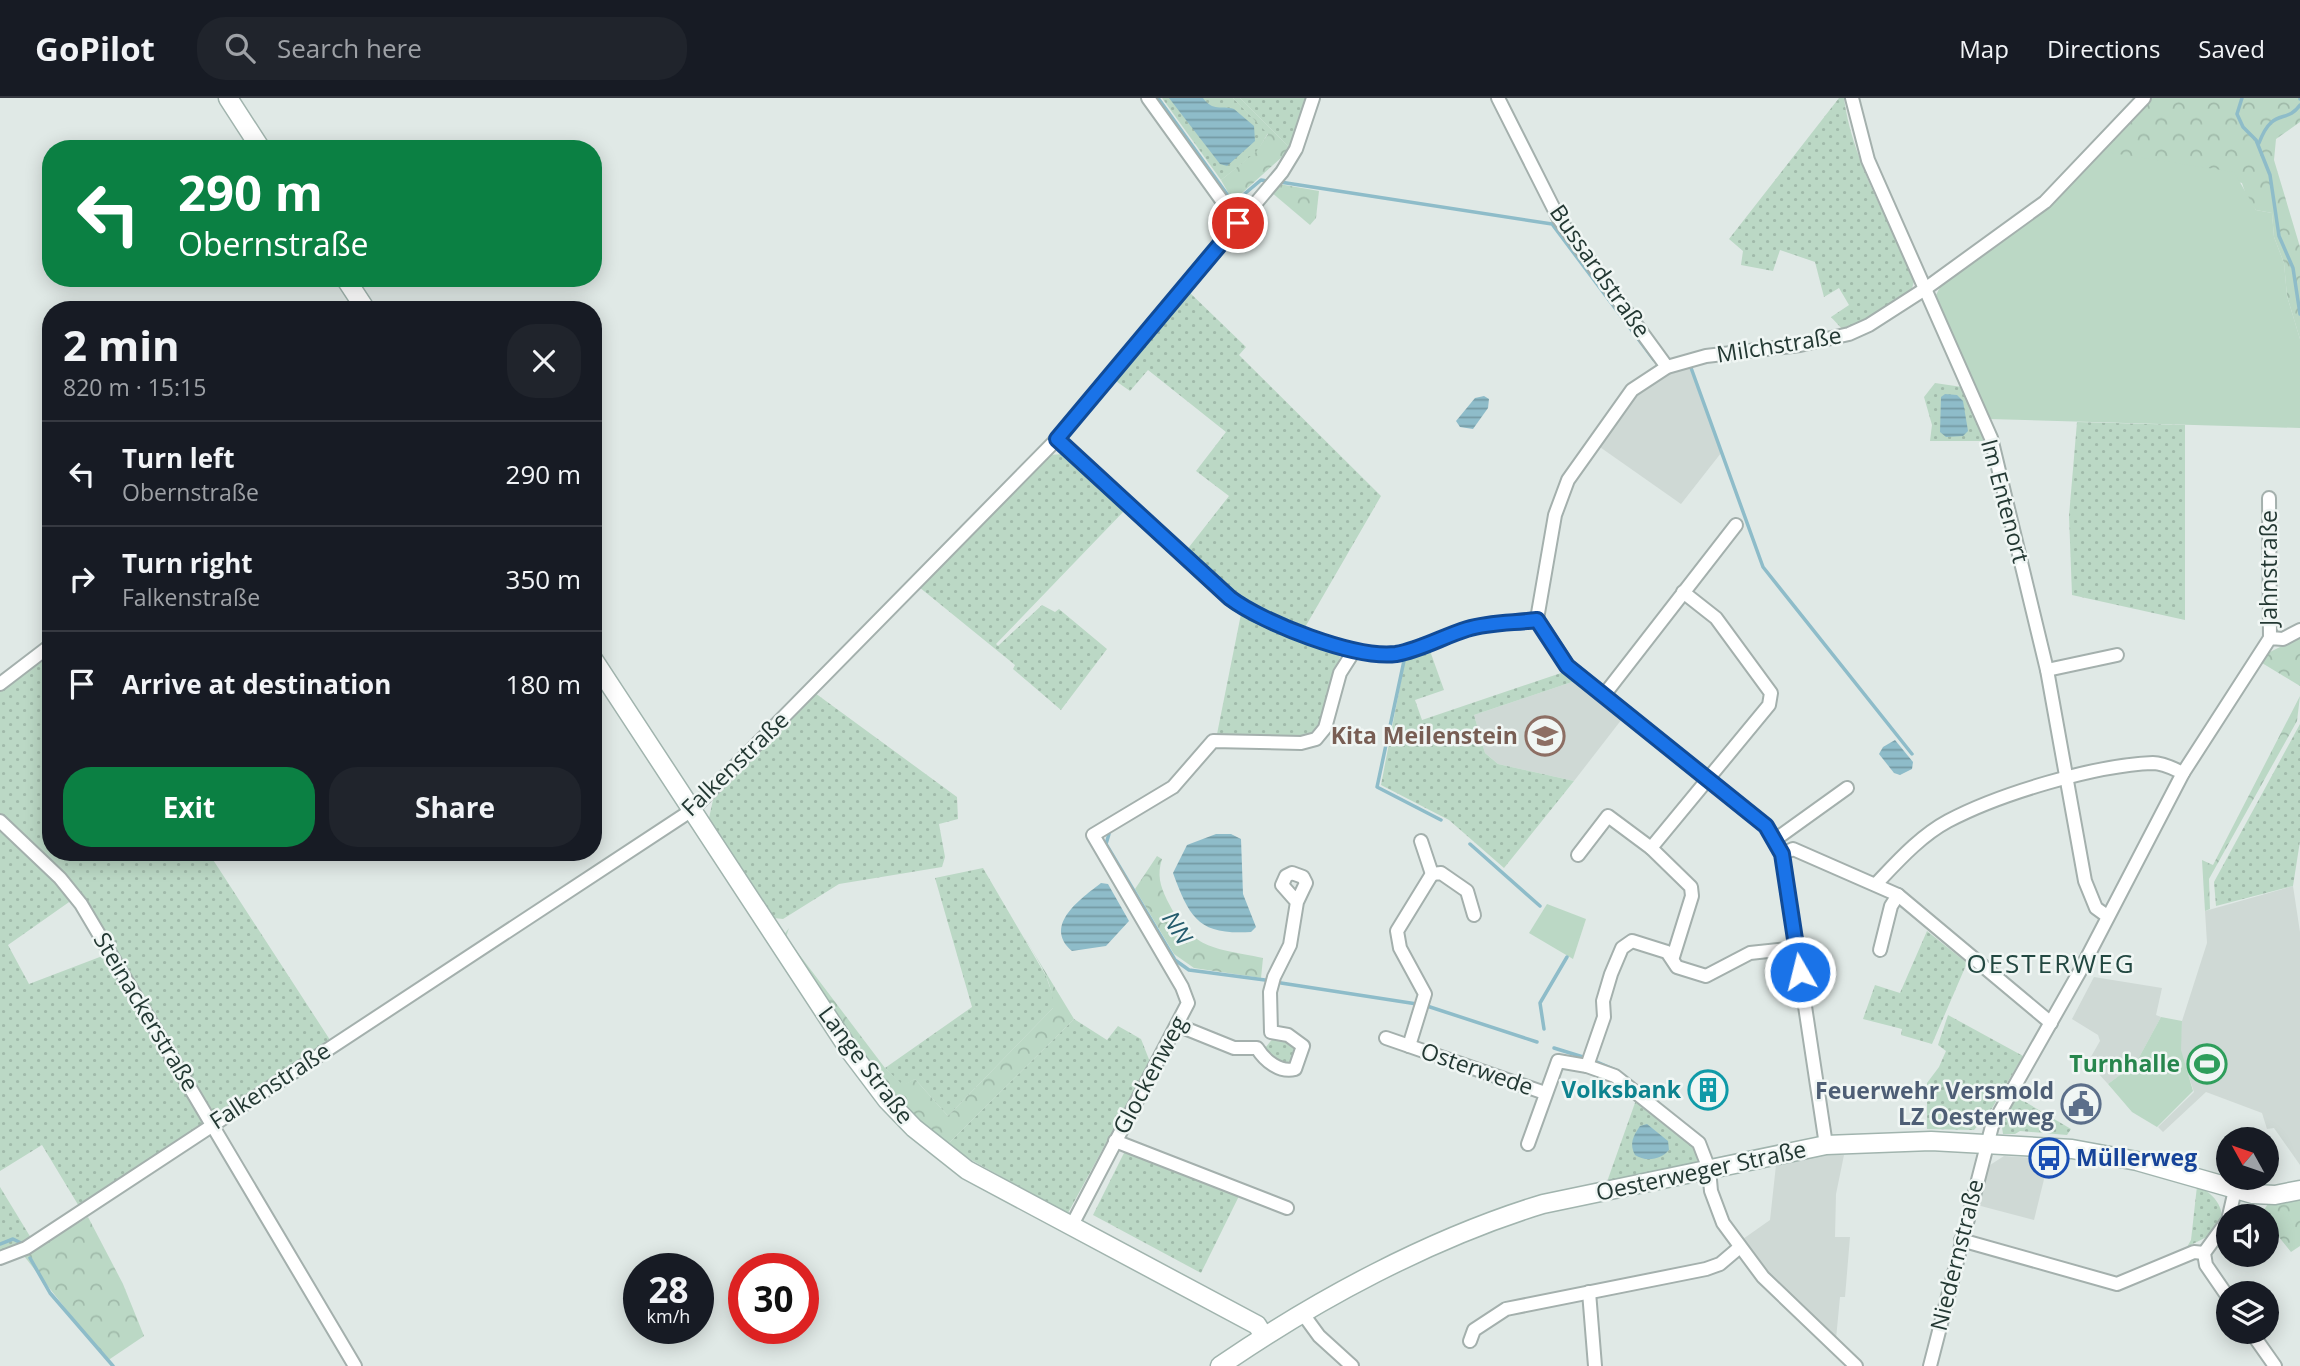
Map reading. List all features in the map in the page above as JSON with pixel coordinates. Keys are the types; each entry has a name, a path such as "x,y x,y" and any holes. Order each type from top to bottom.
{"main road":[{"path":"228,98 255,140"},
{"name":"Lange Straße","path":"602,673 850,1051 887,1100 914,1128 968,1170 1257,1325 1264,1336"},
{"name":"Oesterweger Straße","path":"1220,1366 1303,1314 1399,1264 1507,1215 1826,1145 1931,1141 2072,1149 2111,1156 2216,1185"},
{"name":"Oesterweger Straße","path":"2235,1190 2275,1195 2300,1190"}],"street":[{"path":"1149,98 1238,223"},
{"name":"Falkenstraße","path":"0,1258 26,1248 692,810 1057,439 1282,172 1296,149 1313,98"},
{"name":"Bussardstraße","path":"1499,98 1559,219 1667,367"},
{"name":"Im Entenort","path":"1852,98 1868,160 1990,438 2047,670 2085,881 2096,908 2107,916"},
{"name":"Milchstraße","path":"1537,620 1555,515 1568,480 1632,390 1667,367 1706,356 1800,345 1849,334 1925,289 2045,202 2144,98"},
{"path":"1057,439 1201,573 1251,614 1279,627 1354,651 1398,653 1469,628 1537,620 1567,666 1766,826 1776,839 1782,854 1826,1145"},
{"name":"Jahnstraße","path":"2269,498 2270,638"},
{"path":"1604,695 1736,525"},
{"path":"1651,848 1699,787 1764,715 1771,693 1716,618 1684,592"},
{"path":"1986,1143 1992,1126 2051,1023 2183,773 2270,638 2283,639 2300,630"},
{"name":"Glockenweg","path":"1072,1225 1188,1003 1182,987 1093,835 1173,787 1213,741 1301,743 1316,739 1325,728 1340,673 1354,651"},
{"path":"0,684 42,652"},
{"path":"2047,670 2117,655"},
{"path":"1876,884 1904,854 1946,822 1987,804 2068,778 2155,763 2183,773"},
{"path":"1776,839 1847,788"},
{"path":"1577,855 1608,816 1651,848 1691,887 1692,896 1673,957 1677,967 1706,976 1750,953 1797,948"},
{"name":"Steinackerstraße","path":"0,821 42,861"},
{"path":"1421,841 1432,874 1441,873 1467,891 1474,915"},
{"path":"1782,854 1793,849 1898,895 2051,1023"},
{"name":"Steinackerstraße","path":"42,861 81,904 355,1366"},
{"name":"Osterwede","path":"1409,1046 1425,994 1400,948 1397,931 1432,874"},
{"path":"1880,950 1891,906 1898,895"},
{"path":"1257,1048 1271,1032 1270,992 1290,945 1297,902"},
{"path":"1587,1066 1604,1017 1603,1001 1622,948 1632,941 1673,957"},
{"path":"1177,1026 1234,1048 1257,1048 1272,1064 1288,1070 1295,1069 1303,1046 1288,1035 1271,1032"},
{"name":"Osterwede","path":"1386,1038 1545,1093"},
{"name":"Osterwede","path":"1528,1144 1558,1061 1587,1066 1615,1076 1682,1126 1699,1143 1709,1170 1716,1208 1740,1247 1763,1277 1856,1366"},
{"path":"1115,1141 1287,1208"},
{"name":"Niedernstraße","path":"1930,1366 1986,1143"},
{"path":"2232,1204 2235,1190"},
{"path":"2216,1235 2204,1252 2206,1265 2217,1281"},
{"path":"1961,1240 2117,1284 2194,1252 2204,1252"},
{"path":"1470,1341 1474,1330 1506,1309 1706,1269 1720,1264 1740,1247"},
{"path":"1589,1292 1594,1366"},
{"path":"1303,1314 1319,1336 1352,1366"},
{"path":"2259,1344 2274,1366"}],"shaded area":[{"path":"1689,366 1721,453 1681,504 1597,445 1635,393 1662,376"},
{"name":"Kita Meilenstein","path":"1575,681 1622,719 1574,781 1498,764 1485,753 1474,715"},
{"path":"2293,886 2300,932 2300,1165 2279,1135 2279,1127 2266,1127 2262,1113 2206,1092 2163,1132 2158,1127 2194,1092 2180,1051 2182,1021 2207,943 2205,911"},
{"path":"2094,977 2162,988 2156,1015 2161,1017 2136,1063 2108,1084 2088,1062 2100,1041 2098,1035 2072,1019"},
{"path":"1822,1154 1844,1155 1836,1194 1835,1237 1850,1237 1845,1297 1840,1297 1836,1339 1806,1313 1767,1272 1743,1239 1770,1220 1776,1165"},
{"path":"2004,1156 2049,1159 2034,1220 1977,1205 1987,1167"}],"green space":[{"path":"1162,98 1233,98 1268,133 1257,152 1221,180"},
{"path":"1233,98 1240,98 1291,149 1242,193 1230,196 1221,180 1256,152 1268,134"},
{"path":"1240,98 1308,98 1291,149"},
{"path":"1839,98 1844,98 1848,121 1863,168 1915,278 1911,292 1861,324 1843,330 1831,317 1849,305 1839,288 1824,297 1815,262 1780,250 1773,271 1741,265 1743,251 1729,239"},
{"path":"2150,98 2300,98 2300,122 2276,139 2274,160 2300,247 2300,339 2287,296 2284,263 2274,237 2272,213 2256,210 2247,198 2242,183 2099,151"},
{"path":"2099,151 2234,172 2256,210 2272,213 2274,237 2284,263 2287,296 2300,339 2300,428 1989,419 1936,295 1942,283"},
{"path":"1279,184 1319,191 1316,218 1310,225 1271,192"},
{"path":"1188,291 1246,347 1239,355 1381,496 1304,629 1270,616 1240,598 1186,551 1229,496 1196,471 1226,432 1148,370 1130,391 1113,379"},
{"path":"1935,383 1962,387 1984,441 1930,441 1932,425 1924,397"},
{"path":"2077,422 2185,425 2185,620 2072,595 2069,516"},
{"path":"1064,454 1125,510 996,644 998,646 1042,605 1055,612 1059,609 1107,649 1061,710 1013,669 1015,665 919,587 1048,455"},
{"path":"1241,614 1277,633 1336,649 1340,657 1320,728 1314,735 1301,739 1217,734"},
{"path":"2300,637 2300,686 2262,663 2268,653"},
{"path":"1429,648 1444,690 1415,700 1422,720 1564,672 1575,681 1474,715 1485,753 1498,764 1574,781 1504,868 1449,820 1381,785 1406,655"},
{"path":"42,657 42,856 0,815 0,689"},
{"path":"815,693 957,797 958,819 939,824 945,857 942,867 839,884 783,919 774,918 709,818 713,800"},
{"path":"2300,696 2297,721 2209,879 2210,909 2205,911 2202,860 2213,865"},
{"path":"2300,724 2300,841 2293,886 2216,906 2214,882"},
{"path":"0,828 55,877 72,900 8,945 29,984 105,955 208,1124 80,1208 42,1145 0,1171"},
{"path":"1157,856 1162,859 1160,880 1163,890 1176,917 1186,929 1206,944 1263,958 1261,978 1194,968 1174,954 1135,889"},
{"path":"48,861 214,861 332,1043 218,1117 210,1115 61,874"},
{"path":"983,868 1046,976 1053,996 1053,1008 948,1116 915,1079 903,1086 885,1068 972,1007 935,878"},
{"path":"1547,904 1586,919 1573,959 1529,933"},
{"path":"789,928 786,937 885,1068 903,1085 915,1079 948,1116 1053,1008 1051,988 1023,935 1074,1019 948,1144 893,1100 781,939"},
{"path":"1927,931 1967,963 1932,1044 1901,1035 1902,1029 1863,1019 1875,985 1900,993"},
{"path":"1948,1015 2023,1056 1991,1110 1974,1130 1927,1129 1927,1083 1939,1067 1946,1051 1938,1045"},
{"path":"2161,1017 2182,1021 2181,1050 2193,1091 2157,1127 2132,1112 2108,1084 2136,1063"},
{"path":"1074,1019 1107,1040 1118,1026 1141,1039 1150,1062 1068,1213 973,1161 948,1144"},
{"path":"1274,1037 1280,1037 1298,1050 1295,1061 1287,1067 1265,1054 1265,1048"},
{"path":"2017,1097 2071,1129 2067,1135 2020,1131 2003,1134 2001,1121"},
{"path":"1636,1100 1693,1145 1698,1159 1695,1164 1610,1184 1608,1179"},
{"path":"1125,1151 1240,1194 1201,1273 1093,1215"},
{"path":"2197,1186 2209,1193 2218,1204 2216,1230 2187,1247 2191,1240"},
{"path":"0,1187 31,1238 0,1251"},
{"path":"2300,1198 2300,1246 2291,1252 2279,1237 2279,1204 2268,1204 2270,1201"},
{"path":"88,1217 123,1284 144,1336 107,1361 24,1256"}],"water":[{"path":"1169,98 1203,98 1214,107 1234,109 1254,126 1255,141 1227,166 1220,164"},
{"path":"1945,394 1957,395 1963,401 1968,431 1963,436 1946,437 1940,432 1941,397"},
{"path":"1484,396 1489,399 1488,408 1473,429 1460,427 1456,421 1475,398"},
{"path":"1895,740 1913,762 1912,769 1900,775 1894,773 1879,754 1883,747"},
{"path":"1216,834 1231,834 1241,839 1243,894 1256,927 1251,932 1219,931 1199,921 1185,902 1173,873 1187,845"},
{"path":"1101,883 1108,884 1129,921 1106,946 1072,951 1061,932 1063,922 1076,904"},
{"path":"1647,1124 1668,1141 1669,1150 1657,1158 1643,1159 1633,1151 1635,1133 1640,1126"}],"waterway":[{"path":"1158,98 1229,197 1242,196 1261,180 1267,181"},
{"path":"2242,98 2237,114 2243,127 2256,140 2270,175 2279,236 2293,268 2300,314"},
{"path":"2259,143 2269,124 2295,111 2300,105"},
{"path":"1280,182 1552,224 1654,360"},
{"path":"1690,365 1763,567 1912,754"},
{"path":"1405,656 1377,787 1441,820"},
{"name":"NN","path":"1109,834 1106,844 1175,960 1189,970 1265,980"},
{"path":"1470,844 1540,906"},
{"path":"1544,1029 1540,1003 1567,957"},
{"name":"NN","path":"1281,983 1417,1004"},
{"name":"NN","path":"1427,1006 1537,1042"},
{"name":"NN","path":"1554,1048 1583,1057"},
{"name":"NN","path":"1597,1062 1618,1071"},
{"path":"0,1244 13,1239 21,1243"},
{"path":"30,1258 50,1293 113,1366"}],"place":[{"name":"Kita Meilenstein","path":"1545,736"},
{"name":"Turnhalle","path":"2207,1064"},
{"name":"Volksbank","path":"1708,1090"},
{"name":"Feuerwehr Versmold LZ Oesterweg","path":"2081,1104"},
{"name":"Müllerweg","path":"2049,1158"}],"district":[{"name":"OESTERWEG","path":"2051,964"}],"route":[{"path":"1238,223 1057,439 1230,598 1251,614 1279,627 1347,646 1354,651 1382,654 1398,653 1469,628 1537,620 1567,666 1766,826 1776,839 1782,854 1800,972"}]}
